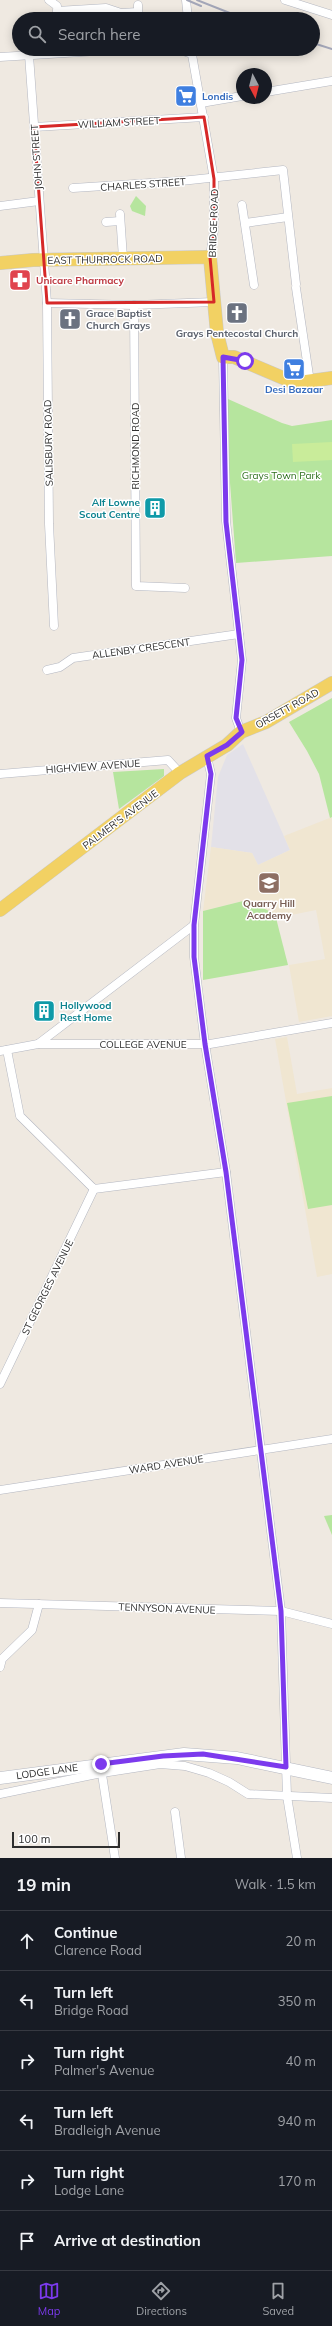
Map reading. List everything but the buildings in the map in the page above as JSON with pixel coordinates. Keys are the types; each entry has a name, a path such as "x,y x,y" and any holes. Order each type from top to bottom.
{"main road":[{"name":"EAST THURROCK ROAD","path":"0,263 43,260 210,257"},
{"name":"BRIDGE ROAD","path":"210,257 217,333 223,357"},
{"path":"223,357 239,359 295,383 332,378"},
{"name":"ORSETT ROAD","path":"242,732 266,722 332,683"},
{"name":"PALMER'S AVENUE","path":"0,910 180,773 227,745 242,732"}],"street":[{"path":"49,0 56,6 57,12"},
{"path":"186,0 187,12"},
{"path":"285,0 332,15"},
{"path":"79,12 106,8 121,12 138,12 138,4"},
{"path":"0,56 12,56"},
{"name":"JOHN STREET","path":"29,56 43,260"},
{"name":"BRIDGE ROAD","path":"192,56 214,179 214,230 210,257"},
{"path":"272,91 332,81"},
{"path":"201,103 236,97"},
{"name":"WILLIAM STREET","path":"34,127 204,117"},
{"name":"CHARLES STREET","path":"73,188 214,179 283,170 288,217"},
{"path":"0,206 39,201"},
{"path":"242,205 254,285"},
{"path":"245,223 288,217 310,382"},
{"path":"106,222 120,218 123,258"},
{"name":"SALISBURY ROAD","path":"43,260 47,303 49,524 54,626"},
{"path":"47,303 134,305 214,302"},
{"name":"RICHMOND ROAD","path":"134,305 136,586 185,588"},
{"name":"BRIDGE ROAD","path":"223,357 226,522 242,660 236,718 242,732"},
{"name":"ALLENBY CRESCENT","path":"47,670 60,667 73,658 239,634"},
{"path":"207,756 211,774 194,925 194,957 205,1044 226,1172 281,1611 286,1767 288,1796 297,1858"},
{"name":"HIGHVIEW AVENUE","path":"0,774 168,760 180,773"},
{"path":"38,1044 194,925"},
{"name":"COLLEGE AVENUE","path":"3,1051 38,1044 205,1044 332,1023"},
{"path":"3,1051 20,1116 94,1189 226,1172"},
{"name":"ST GEORGES AVENUE","path":"0,1384 94,1189"},
{"name":"WARD AVENUE","path":"0,1490 332,1439"},
{"name":"TENNYSON AVENUE","path":"0,1603 281,1611 332,1624"},
{"path":"0,1667 2,1659 32,1630 39,1604"},
{"name":"LODGE LANE","path":"0,1778 102,1769 163,1756 203,1754 286,1767 332,1778"},
{"path":"0,1794 102,1769 160,1764 185,1766 229,1782 248,1794 332,1798"},
{"path":"102,1769 115,1858"},
{"path":"175,1812 181,1858"}],"highlighted area":[{"path":"204,117 214,179 214,230 210,257 214,302 47,303 34,127"}],"shaded area":[{"path":"243,744 290,850 258,865 252,853 211,847 218,777 227,755"},
{"name":"Quarry Hill Academy","path":"332,817 332,1016 299,1022 289,965 325,959 316,910 276,918 275,914 247,900 203,911 211,847 252,853 258,865 290,850 284,836"},
{"path":"287,1037 297,1094 332,1088 332,1274 317,1277 275,1039"}],"green space":[{"path":"136,196 146,206 145,216 132,211 130,206"},
{"name":"Grays Town Park","path":"228,399 292,426 332,420 332,556 236,563 225,416"},
{"path":"332,442 332,460 293,462 292,444"},
{"path":"332,698 332,817 330,818 319,774 289,722"},
{"path":"164,769 164,776 119,809 113,772"},
{"path":"247,900 275,914 288,965 203,980 203,911"},
{"path":"332,1096 332,1205 308,1209 287,1103"},
{"path":"332,1515 332,1535 324,1516"}],"railway":[{"path":"187,0 201,6"},
{"path":"197,0 227,12"},
{"path":"320,45 332,49"}],"place":[{"name":"Londis","path":"186,96"},
{"name":"Unicare Pharmacy","path":"20,280"},
{"name":"Grays Pentecostal Church","path":"237,313"},
{"name":"Grace Baptist Church Grays","path":"70,319"},
{"name":"Desi Bazaar","path":"294,369"},
{"name":"Alf Lowne Scout Centre","path":"155,508"},
{"name":"Quarry Hill Academy","path":"269,883"},
{"name":"Hollywood Rest Home","path":"44,1011"}],"route":[{"path":"101,1764 163,1756 203,1754 237,1758 286,1767 281,1611 226,1172 205,1044 194,957 194,925 211,774 207,756 227,745 242,732 236,718 242,660 226,522 223,357 245,361"}]}
